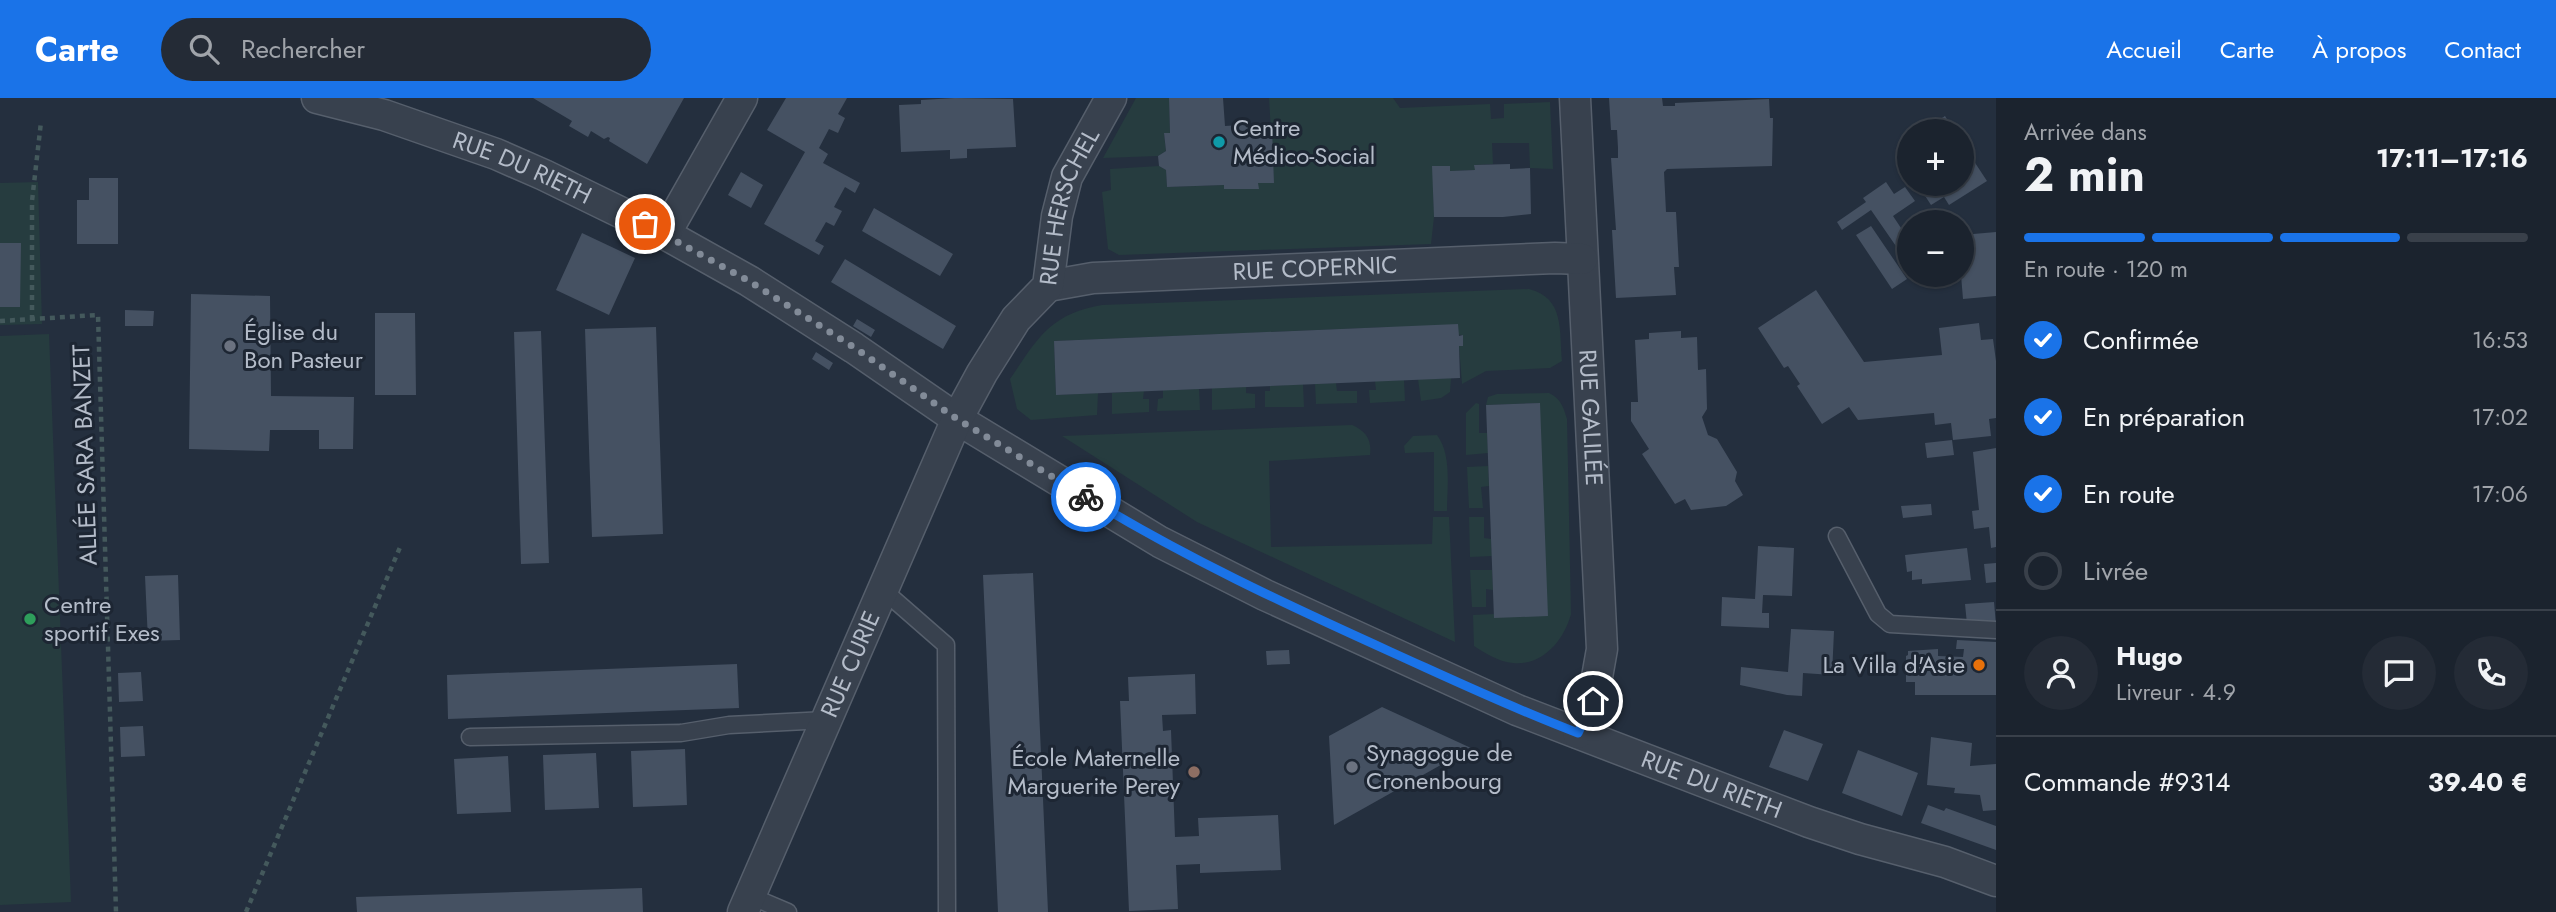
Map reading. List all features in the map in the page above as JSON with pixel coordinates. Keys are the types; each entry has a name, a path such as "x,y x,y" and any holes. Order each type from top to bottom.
{"street":[{"name":"RUE DU RIETH","path":"317,98 384,115 471,144 544,174 665,234 749,281 839,338 957,419 1160,542 1265,595 1517,710 1809,822 1945,862 1996,881"},
{"path":"665,234 742,98"},
{"name":"RUE HERSCHEL","path":"957,419 1004,336 1027,306 1048,286 1057,216 1067,177 1111,98"},
{"name":"RUE GALILÉE","path":"1575,98 1602,649 1593,701 1578,733"},
{"name":"RUE COPERNIC","path":"1048,286 1093,278 1582,259"},
{"name":"RUE CURIE","path":"747,904 957,419"}],"lane":[{"path":"1837,536 1878,614 1890,624 1996,631"},
{"path":"883,590 946,645 947,912"},
{"path":"470,737 681,733 729,724 826,720"},
{"path":"747,904 788,912"}],"path":[{"path":"0,321 32,320 32,201 41,122"},
{"name":"ALLÉE SARA BANZET","path":"32,320 98,315 116,912"},
{"path":"246,912 401,545"}],"green space":[{"path":"1136,98 1169,98 1170,133 1164,134 1166,151 1158,156 1103,158"},
{"path":"1269,98 1393,98 1400,108 1490,104 1491,119 1504,118 1504,104 1550,102 1553,169 1530,168 1529,143 1492,143 1493,164 1475,165 1475,170 1450,171 1449,166 1433,167 1434,217 1431,244 1119,255 1108,249 1102,192 1111,190 1110,169 1159,166 1166,170 1167,187 1224,185 1225,189 1258,189 1258,183 1274,183"},
{"path":"38,182 42,324 0,325 0,183"},
{"path":"1529,289 1541,293 1554,308 1560,327 1562,361 1550,368 1486,371 1462,384 1459,346 1463,345 1462,335 1390,327 1054,341 1056,395 1098,393 1097,415 1031,420 1017,409 1010,379 1047,330 1070,315 1102,305"},
{"name":"Centre sportif Exes","path":"49,334 71,902 0,905 0,336"},
{"path":"1451,378 1450,392 1441,398 1421,401 1418,379"},
{"path":"1404,380 1405,401 1370,403 1369,390 1376,390 1375,381"},
{"path":"1336,383 1337,391 1357,391 1357,403 1316,404 1315,384"},
{"path":"1303,384 1304,407 1265,407 1265,391 1270,391 1270,386"},
{"path":"1246,387 1246,393 1255,394 1255,408 1212,410 1212,388"},
{"path":"1199,389 1200,410 1157,411 1158,399 1163,398 1163,390"},
{"path":"1144,391 1143,399 1149,399 1149,412 1112,414 1112,393"},
{"path":"1549,393 1561,403 1567,419 1571,614 1557,642 1543,656 1524,663 1513,663 1492,657 1474,646 1473,615 1494,614 1539,403 1486,405 1488,397 1497,394"},
{"path":"1476,403 1479,404 1479,433 1487,433 1488,453 1466,455 1466,413"},
{"path":"1352,425 1367,437 1370,455 1269,461 1271,547 1432,544 1433,517 1449,517 1455,642 1197,522 1062,436"},
{"path":"1437,435 1447,462 1447,511 1434,511 1434,452 1405,453 1404,446 1413,436"},
{"path":"1488,466 1489,486 1481,487 1483,508 1469,508 1467,467"},
{"path":"1469,517 1484,517 1484,538 1491,539 1492,556 1470,557"},
{"path":"1470,570 1492,570 1493,590 1486,589 1486,607 1472,607"}],"building":[{"path":"533,98 684,98 647,164 609,141 608,137 604,139 591,131 588,137 569,126 572,121"},
{"path":"786,98 847,98 838,114 845,118 838,133 829,129 819,148 828,154 823,163 860,183 855,193 845,187 834,207 842,211 834,226 826,222 815,241 824,246 819,255 764,224 805,152 767,130"},
{"name":"Centre Médico-Social","path":"1169,98 1223,98 1225,126 1256,124 1257,129 1272,128 1274,183 1258,183 1259,189 1224,189 1224,185 1167,187 1166,170 1159,166 1158,156 1166,151 1164,133 1170,133"},
{"path":"1609,98 1662,98 1663,106 1675,106 1675,103 1769,99 1770,118 1773,118 1772,166 1667,169 1664,172 1666,212 1676,212 1679,267 1674,267 1676,295 1616,298 1612,230 1616,230 1611,158 1618,158 1618,148 1617,130 1611,130"},
{"path":"1013,99 1016,147 967,149 967,158 950,159 950,150 901,152 899,105 921,104 921,100"},
{"path":"1974,161 1987,181 1974,189"},
{"path":"1510,164 1510,169 1530,168 1531,214 1503,217 1434,217 1432,166 1450,166 1450,171 1475,170 1474,165"},
{"path":"741,172 763,185 751,208 728,195"},
{"path":"89,178 118,178 118,244 77,244 77,200 89,200"},
{"path":"1886,182 1894,194 1897,192 1897,196 1911,196 1915,201 1902,210 1897,210 1893,216 1897,222 1897,248 1871,210 1842,230 1837,222 1866,202 1863,198"},
{"path":"1925,196 1963,196 1949,205 1944,197 1931,205"},
{"path":"874,208 953,254 940,276 862,231"},
{"path":"1871,226 1897,264 1897,286 1892,289 1856,235"},
{"path":"1996,232 1996,296 1963,299 1962,287 1974,287 1974,234"},
{"path":"582,233 635,258 609,315 556,290"},
{"path":"0,243 21,243 20,307 0,307"},
{"path":"845,259 956,326 943,349 831,282"},
{"path":"1816,290 1864,362 1942,355 1939,328 1979,323 1981,340 1993,339 1996,361 1996,418 1989,419 1991,436 1953,440 1951,423 1935,425 1934,413 1858,420 1849,407 1822,424 1797,386 1800,384 1788,366 1784,368 1758,328"},
{"name":"Église du Bon Pasteur","path":"191,294 270,296 271,396 354,397 353,449 319,449 319,430 270,430 269,451 189,449"},
{"path":"125,310 154,311 153,326 125,326"},
{"path":"375,313 415,313 416,395 375,395"},
{"path":"857,319 875,330 871,337 853,326"},
{"path":"1458,324 1459,336 1463,335 1463,346 1459,346 1460,378 1056,395 1054,341"},
{"path":"656,327 663,534 592,537 585,329"},
{"path":"541,331 549,563 521,564 514,332"},
{"path":"1681,331 1681,338 1697,337 1698,370 1706,369 1707,409 1702,417 1708,435 1717,439 1737,472 1735,481 1743,495 1726,506 1691,510 1685,499 1675,504 1642,454 1649,449 1631,421 1631,402 1638,402 1635,340 1649,339 1649,333"},
{"path":"816,352 833,363 829,370 812,359"},
{"path":"1540,403 1548,616 1494,618 1486,405"},
{"path":"1952,440 1954,455 1927,458 1925,443"},
{"path":"1996,448 1996,547 1991,548 1989,527 1974,529 1972,511 1979,510 1973,452"},
{"path":"1931,504 1932,515 1903,518 1901,506"},
{"path":"1758,546 1794,548 1792,596 1763,595 1762,613 1769,613 1769,628 1721,626 1722,597 1755,599"},
{"path":"1967,548 1971,580 1922,584 1922,579 1912,580 1912,571 1907,572 1905,555"},
{"path":"1996,563 1996,582 1986,583 1984,564"},
{"path":"1033,573 1048,912 998,912 983,575"},
{"path":"178,575 180,640 148,641 145,576"},
{"path":"1994,602 1996,625 1967,624 1965,604"},
{"path":"1791,629 1834,631 1832,675 1803,673 1802,696 1740,685 1741,667 1788,672"},
{"path":"1957,640 1996,642 1996,695 1915,695 1915,682 1906,682 1908,651 1938,649 1938,656 1963,657 1964,649 1956,649"},
{"path":"1289,650 1290,664 1267,665 1266,651"},
{"path":"737,664 739,708 448,719 447,675"},
{"path":"141,672 143,701 119,702 118,673"},
{"path":"1195,674 1196,714 1162,715 1163,731 1171,730 1175,837 1199,836 1198,818 1278,815 1281,870 1200,873 1200,864 1176,865 1178,909 1129,911 1120,701 1129,701 1128,677"},
{"path":"1382,707 1471,748 1334,825 1329,736"},
{"path":"143,726 145,756 121,757 120,727"},
{"path":"1784,730 1823,744 1808,781 1769,767"},
{"path":"1931,737 1972,743 1970,766 1996,764 1996,810 1983,811 1980,795 1954,793 1955,788 1927,785"},
{"path":"685,749 687,805 633,807 631,751"},
{"path":"1858,750 1918,773 1902,816 1842,793"},
{"path":"596,753 599,808 545,810 543,755"},
{"path":"508,756 511,812 457,814 454,759"},
{"path":"1928,805 1944,811 1946,808 1996,826 1996,850 1921,823"},
{"path":"642,888 643,912 357,912 356,897"}],"way so far":[{"path":"645,224 749,281 855,348 957,419 1086,497"}],"place":[{"name":"Centre Médico-Social","path":"1219,142"},
{"name":"Église du Bon Pasteur","path":"230,346"},
{"name":"Centre sportif Exes","path":"30,619"},
{"name":"La Villa d'Asie","path":"1979,665"},
{"name":"Synagogue de Cronenbourg","path":"1352,767"},
{"name":"École Maternelle Marguerite Perey","path":"1194,772"}],"route":[{"path":"1086,497 1160,542 1265,595 1517,710 1578,733 1593,701"}]}
